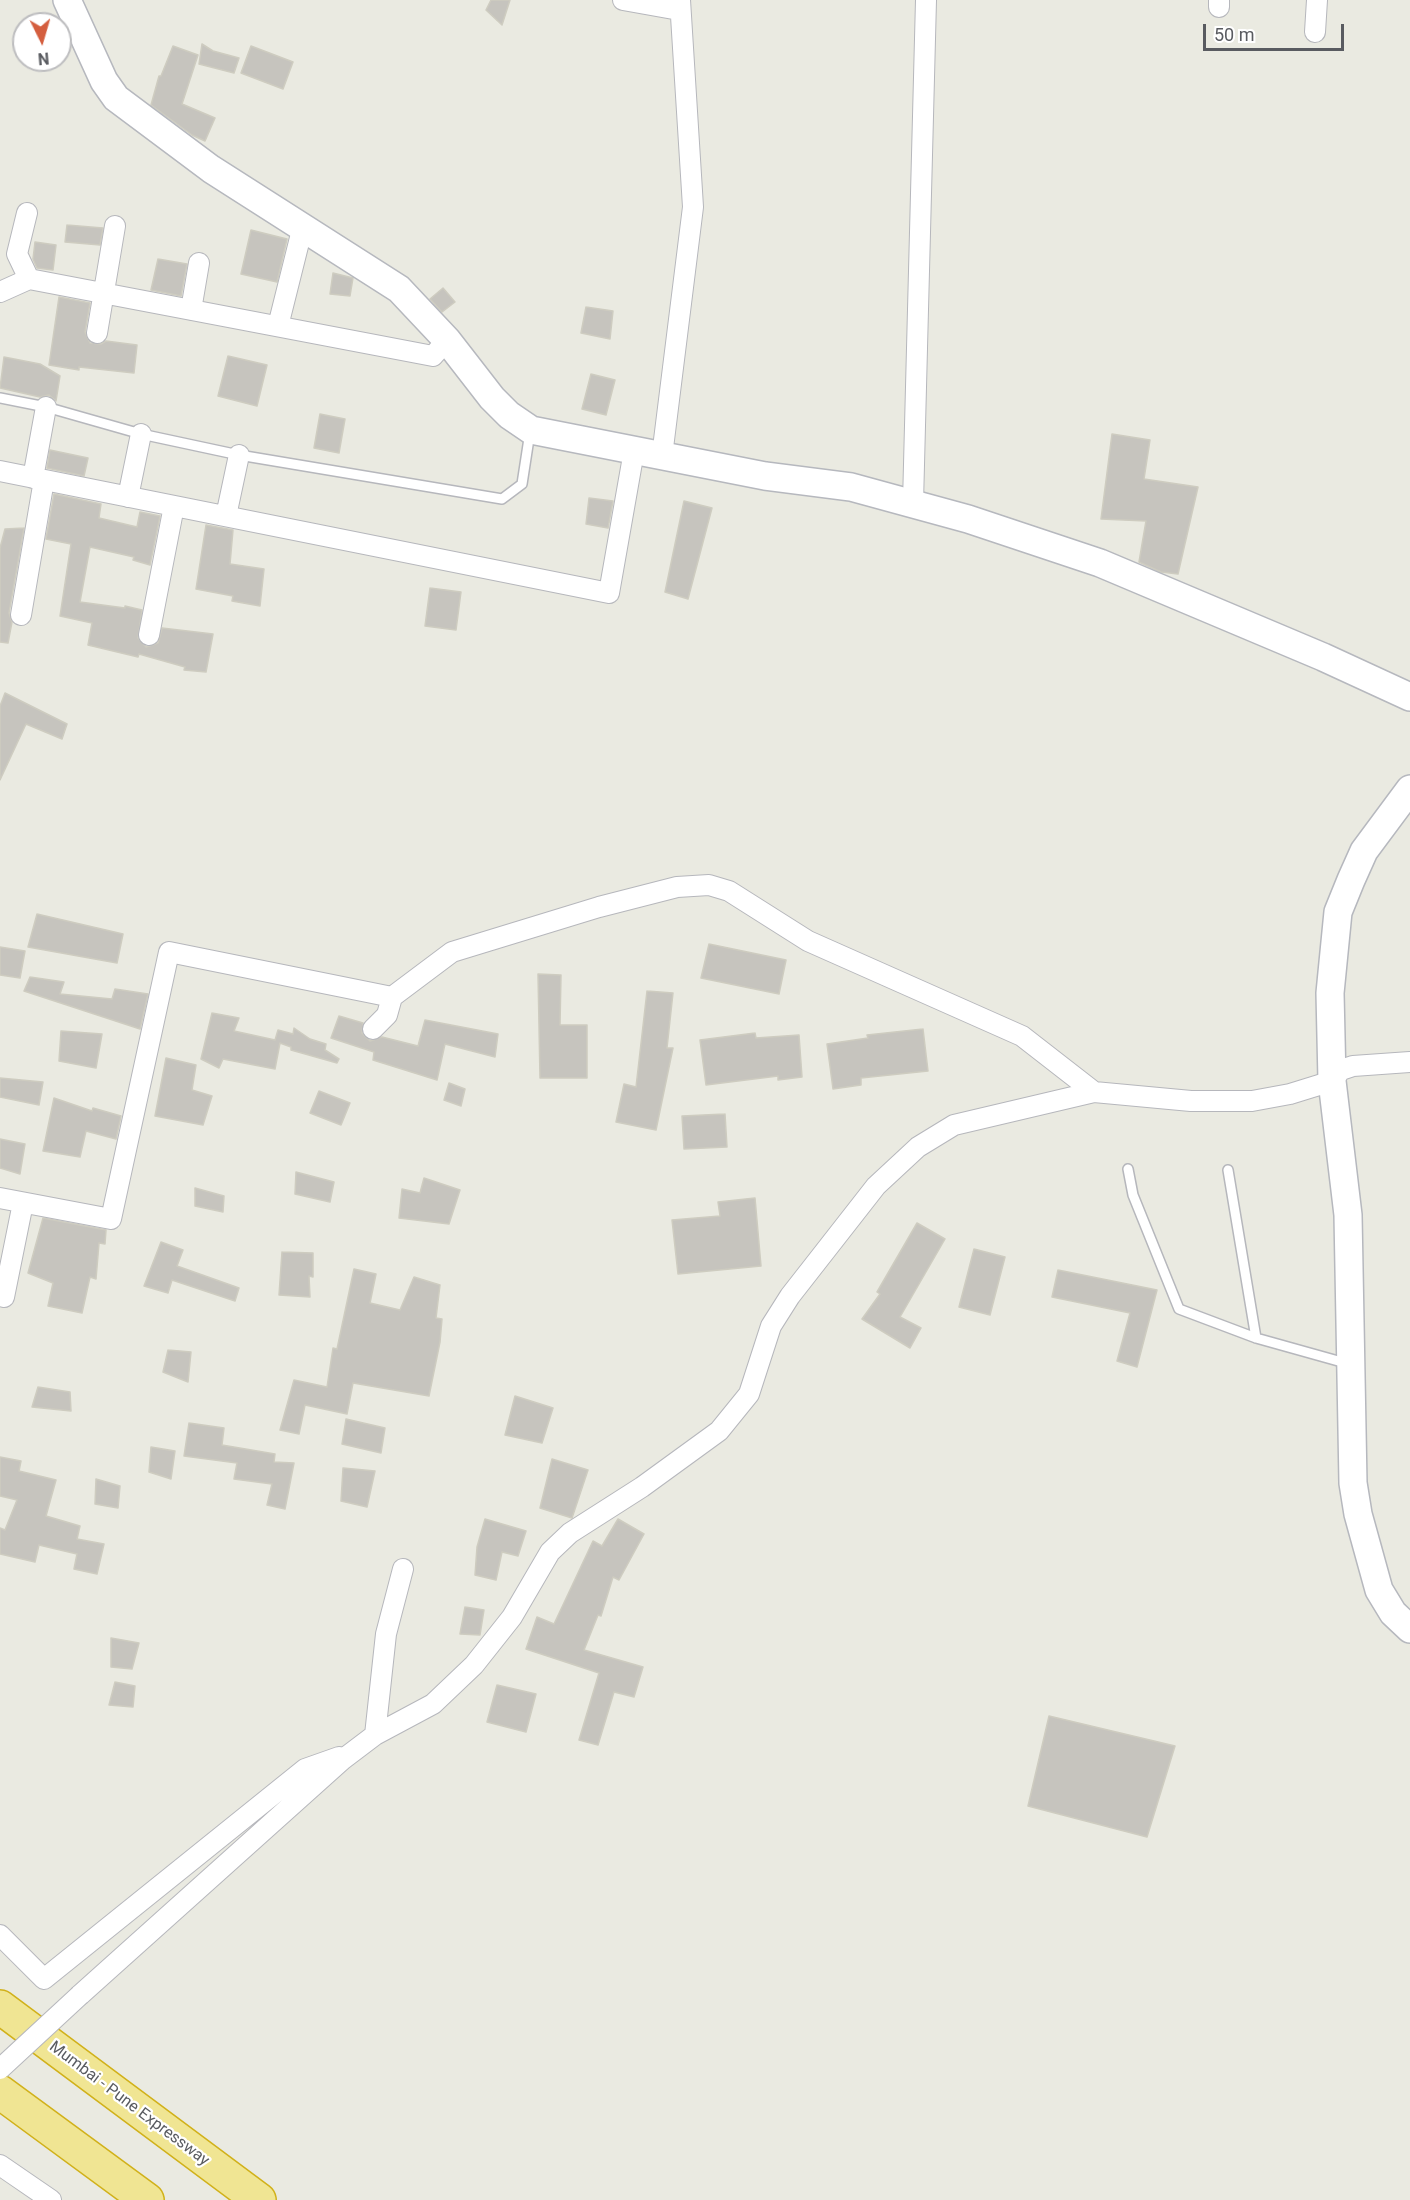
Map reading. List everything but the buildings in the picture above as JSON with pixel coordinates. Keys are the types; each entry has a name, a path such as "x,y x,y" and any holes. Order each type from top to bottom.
{"highway":[{"name":"Mumbai - Pune Expressway","path":"0,2007 259,2200"},
{"path":"0,2092 147,2200"}],"street":[{"path":"67,0 104,81 116,98 211,169 399,289 447,340 492,398 509,415 531,430 765,476 851,487 913,503 1100,563 1323,657 1410,697"},
{"path":"623,0 679,5 693,207 662,456"},
{"path":"913,503 926,0"},
{"path":"1315,32 1317,0"},
{"path":"27,213 17,254 29,279"},
{"path":"97,333 114,226"},
{"path":"278,326 303,226"},
{"path":"192,310 199,263"},
{"path":"0,292 29,279 434,356 447,340"},
{"path":"21,615 46,407"},
{"path":"128,497 141,434"},
{"path":"0,471 609,593 634,451"},
{"path":"226,516 239,455"},
{"path":"149,636 174,506"},
{"path":"1410,789 1364,851 1338,912 1330,993 1332,1081 1348,1215 1353,1483 1358,1514 1379,1590 1393,1613 1410,1629"},
{"path":"373,1029 387,1015 392,997 452,952 599,907 677,887 709,885 729,891 808,941 1022,1036 1094,1092"},
{"path":"0,1198 111,1219 169,952 392,997"},
{"path":"0,2069 352,1752 375,1735 433,1704 474,1665 512,1617 550,1552 570,1533 642,1487 719,1431 749,1394 771,1326 790,1296 876,1186 918,1147 954,1125 1094,1092 1191,1101 1252,1101 1290,1094 1332,1081 1341,1070 1353,1066 1410,1062"},
{"path":"4,1297 23,1203"},
{"path":"375,1735 386,1634 403,1569"},
{"path":"0,1935 44,1979 305,1769 352,1752"},
{"path":"0,2165 51,2200"}],"lane":[{"path":"0,398 46,407 141,434 239,455 502,499 522,484 531,430"},
{"path":"1128,1170 1133,1195 1179,1309 1256,1338 1351,1365"},
{"path":"1228,1170 1256,1338"}]}
